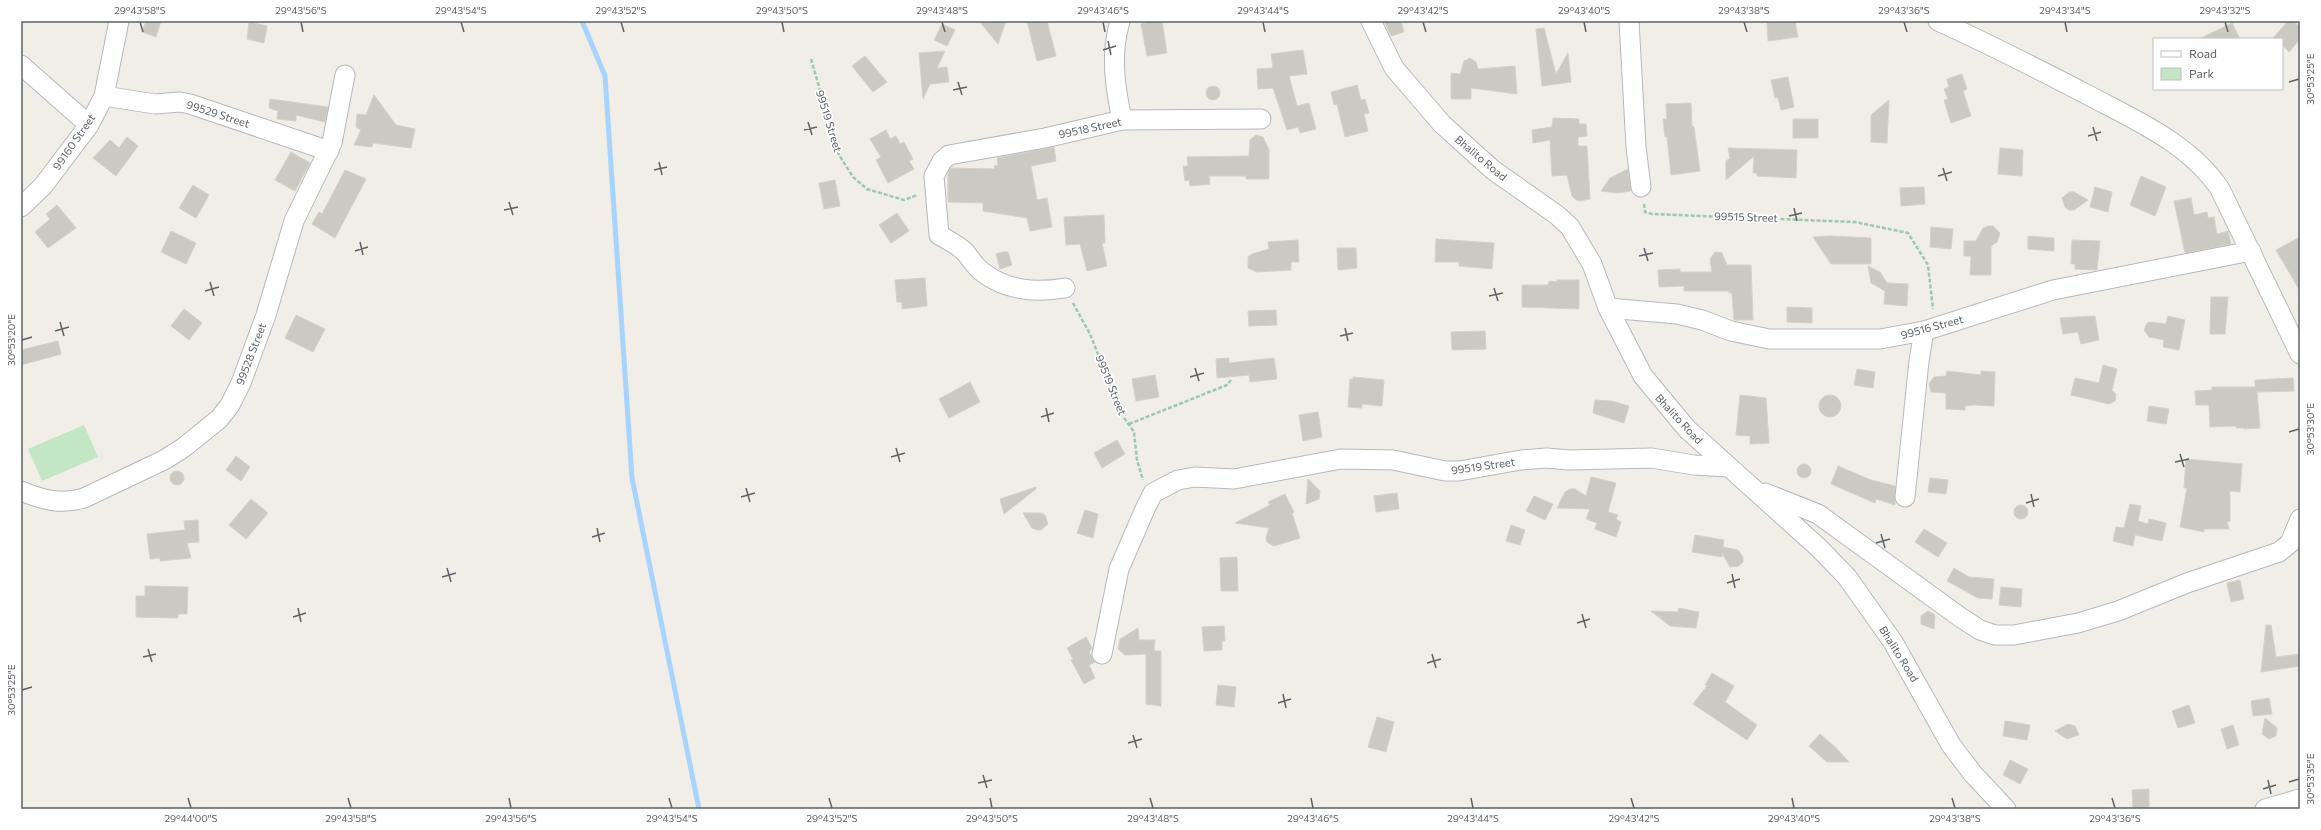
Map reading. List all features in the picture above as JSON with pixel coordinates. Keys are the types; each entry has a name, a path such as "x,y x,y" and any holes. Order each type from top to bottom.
{"street":[{"name":"99160 Street","path":"21,207 43,186 89,125 104,96 119,21"},
{"path":"1120,21 1114,50 1115,85 1122,120"},
{"name":"Bhalito Road","path":"1371,21 1394,68 1442,124 1493,170 1557,215 1570,227 1592,264 1608,308 1643,376 1687,429 1727,467 1819,548 1864,599 1913,675 1951,745 1977,779 2006,809"},
{"path":"1629,21 1636,147 1641,188"},
{"path":"1938,21 1999,49 2165,137 2212,177 2251,252 2300,354"},
{"path":"21,65 89,125"},
{"name":"99528 Street","path":"21,491 46,500 58,502 84,498 170,456 183,448 219,419 241,383 266,315 294,222 329,151 345,76"},
{"name":"99529 Street","path":"104,96 155,104 180,102 190,104 329,151"},
{"name":"99518 Street","path":"934,176 942,160 949,155 1044,138 1122,120 1261,119"},
{"path":"934,176 939,235 964,251 980,270 998,282 1016,289 1050,291 1065,288"},
{"name":"99516 Street","path":"1608,308 1677,314 1702,320 1731,331 1770,339 1880,339 1924,331 2053,290 2251,252"},
{"path":"1905,497 1919,361 1924,331"},
{"name":"99519 Street","path":"1154,493 1178,480 1189,477 1234,479 1341,459 1393,460 1445,471 1459,471 1521,460 1547,458 1569,460 1651,458 1694,465 1727,467"},
{"path":"1753,489 1818,514 1980,630 1996,635 2014,635 2078,623 2118,611 2187,583 2279,552 2297,541 2300,519"},
{"path":"1102,654 1120,569 1154,493"},
{"path":"2265,809 2300,798"}],"path":[{"name":"99519 Street","path":"810,59 836,144 853,178 867,189 904,200 917,195 934,176"},
{"name":"99515 Street","path":"1641,188 1645,212 1652,214 1855,222 1908,233 1928,265 1933,307 1924,331"},
{"name":"99519 Street","path":"1065,288 1090,334 1122,415 1134,432 1140,474 1154,493"},
{"path":"1129,424 1227,385 1231,380"}],"green space":[{"path":"84,425 98,457 42,481 28,449"}],"building":[{"path":"146,21 161,21 156,37 142,32"},
{"path":"979,21 1006,21 998,44"},
{"path":"1027,21 1047,21 1056,56 1037,61"},
{"path":"1145,21 1162,21 1167,53 1147,56 1141,24 1146,23"},
{"path":"1384,21 1401,21 1404,32 1391,36"},
{"path":"1767,21 1795,21 1798,37 1768,41"},
{"path":"2288,21 2293,21 2300,27 2300,39 2289,52 2283,46 2283,38 2273,38"},
{"path":"249,22 267,26 264,43 247,39"},
{"path":"2232,23 2240,38 2201,38"},
{"path":"942,24 955,30 947,46 934,40"},
{"path":"1544,28 1556,74 1568,53 1571,82 1542,86 1536,29"},
{"path":"1303,50 1307,74 1289,76 1297,106 1309,103 1316,129 1300,133 1298,127 1287,130 1273,88 1258,89 1257,69 1273,68 1271,54"},
{"path":"945,51 937,68 947,67 949,82 930,84 923,99 919,53"},
{"path":"865,56 887,82 873,92 852,66"},
{"path":"1470,58 1476,62 1478,69 1515,66 1517,94 1471,88 1471,99 1451,99 1451,73 1460,74 1464,61"},
{"path":"1962,74 1967,89 1963,91 1971,116 1951,123 1944,100 1948,99 1944,89 1949,87 1947,79"},
{"path":"1788,77 1794,107 1781,110 1778,98 1775,98 1771,80"},
{"path":"1357,85 1361,100 1365,99 1369,113 1364,114 1368,131 1345,137 1337,104 1334,105 1331,92"},
{"path":"1213,86 1218,88 1220,93 1218,98 1213,100 1208,98 1206,93 1208,88"},
{"path":"374,95 396,125 415,129 411,148 373,143 372,147 354,145 361,130 356,127 357,114 366,115"},
{"path":"270,99 328,107 325,122 296,115 296,121 277,119 278,111 269,108"},
{"path":"1889,100 1887,143 1871,142 1871,115"},
{"path":"1691,103 1692,126 1694,127 1700,171 1671,175 1667,137 1665,137 1663,119 1667,119 1666,104"},
{"path":"1553,118 1579,119 1579,124 1586,124 1587,136 1578,137 1578,146 1587,146 1590,199 1579,201 1572,196 1567,175 1552,176 1550,140 1533,143 1532,130 1552,127"},
{"path":"1793,119 1818,119 1818,138 1793,138"},
{"path":"886,130 890,139 896,136 900,144 904,142 913,159 909,161 914,169 888,183 876,160 881,157 870,139"},
{"path":"1256,135 1263,137 1269,150 1269,179 1246,179 1246,176 1209,176 1210,184 1190,186 1189,180 1185,181 1183,166 1188,166 1187,157 1249,156 1250,140"},
{"path":"127,137 138,146 116,176 93,158 110,140 119,148"},
{"path":"1054,147 1056,161 1031,166 1037,200 1047,198 1052,227 1030,231 1027,218 983,211 983,203 948,202 948,172 951,168 995,169 994,166 998,165 997,158"},
{"path":"1728,148 1797,150 1796,178 1757,176 1757,173 1753,173 1754,156 1726,180 1726,161 1730,158"},
{"path":"2000,148 2023,150 2022,176 1998,174"},
{"path":"291,152 310,163 295,191 275,180"},
{"path":"1628,169 1631,191 1617,193 1601,191 1610,178"},
{"path":"345,170 366,179 335,238 312,224 319,212 322,214"},
{"path":"2141,176 2166,187 2155,216 2130,205"},
{"path":"835,180 840,206 824,209 819,183"},
{"path":"193,185 209,195 196,218 179,208"},
{"path":"1924,187 1925,204 1901,206 1900,188"},
{"path":"2095,187 2112,192 2108,212 2090,207"},
{"path":"2069,192 2074,192 2088,200 2074,210 2069,210 2065,207 2062,198"},
{"path":"2191,198 2194,215 2207,212 2208,218 2214,217 2217,234 2228,231 2231,244 2185,253 2174,201"},
{"path":"57,205 76,228 48,248 35,232 50,219 46,214"},
{"path":"897,213 909,231 891,243 879,225"},
{"path":"1104,215 1105,243 1102,243 1107,266 1087,271 1080,244 1066,245 1064,217"},
{"path":"1993,226 2000,233 1997,242 1991,246 1991,275 1970,275 1971,256 1964,256 1964,241 1976,241 1983,228"},
{"path":"1931,227 1953,229 1951,249 1930,247"},
{"path":"171,231 196,243 186,264 161,252"},
{"path":"1830,236 1871,238 1871,264 1831,264 1813,237"},
{"path":"2028,236 2054,238 2054,251 2028,249"},
{"path":"2300,237 2300,291 2276,250"},
{"path":"1436,239 1494,243 1492,269 1459,266 1459,262 1435,262"},
{"path":"1298,240 1299,262 1291,262 1291,270 1257,272 1248,268 1248,257 1252,254 1269,249 1268,242"},
{"path":"2072,240 2100,241 2097,270 2075,269 2075,264 2071,264"},
{"path":"1337,248 1356,248 1357,268 1338,270"},
{"path":"1008,252 1012,265 1000,269 996,254"},
{"path":"1715,252 1722,253 1727,265 1751,265 1753,320 1734,320 1732,293 1729,293 1729,291 1684,291 1684,286 1659,287 1658,270 1680,269 1680,272 1712,272 1710,259"},
{"path":"1868,266 1880,272 1887,283 1908,284 1907,306 1884,304 1885,291 1871,283"},
{"path":"925,278 927,306 902,309 902,302 897,302 895,280"},
{"path":"1557,280 1579,280 1579,309 1522,307 1522,285 1548,285 1549,281 1557,282"},
{"path":"2211,297 2228,297 2225,334 2210,334"},
{"path":"1787,307 1812,308 1812,323 1787,322"},
{"path":"184,309 202,323 189,340 171,326"},
{"path":"1276,310 1277,325 1249,326 1248,311"},
{"path":"296,315 325,329 313,352 285,338"},
{"path":"2095,316 2099,340 2081,344 2078,332 2063,334 2060,318"},
{"path":"2168,316 2185,320 2179,350 2163,347 2164,340 2149,337 2144,330 2147,323 2151,322 2166,324"},
{"path":"1485,331 1486,349 1452,350 1451,332"},
{"path":"58,341 61,354 21,365 21,350"},
{"path":"1229,358 1229,363 1274,358 1277,379 1250,382 1249,375 1217,378 1216,359"},
{"path":"2103,365 2117,369 2112,390 2116,394 2115,401 2109,404 2071,395 2075,378 2099,383"},
{"path":"1857,369 1875,372 1873,388 1854,385"},
{"path":"1947,371 1981,375 1981,371 1995,372 1994,406 1974,405 1965,406 1965,410 1946,409 1946,393 1931,392 1929,384 1934,377 1946,376"},
{"path":"1155,375 1159,397 1136,401 1132,379"},
{"path":"1353,377 1384,380 1382,406 1362,404 1362,408 1348,407 1350,379 1353,379"},
{"path":"2293,378 2294,391 2257,392 2260,428 2244,429 2236,428 2236,426 2210,427 2209,405 2196,405 2195,391 2212,390 2212,387 2255,387 2255,380"},
{"path":"970,382 980,402 949,418 939,399"},
{"path":"1740,395 1766,398 1769,443 1750,444 1750,436 1736,435"},
{"path":"1830,395 1838,398 1841,406 1838,414 1830,417 1822,414 1819,406 1822,398"},
{"path":"1595,400 1611,401 1629,406 1624,423 1593,413"},
{"path":"2149,406 2169,409 2166,424 2147,421"},
{"path":"1318,412 1322,437 1303,441 1299,415"},
{"path":"1117,440 1125,454 1102,468 1094,453"},
{"path":"236,456 250,467 241,481 226,470"},
{"path":"2186,459 2242,464 2240,492 2230,491 2230,521 2227,522 2229,529 2204,529 2204,532 2180,527 2187,488 2184,488"},
{"path":"1804,464 1809,466 1811,471 1809,476 1804,478 1799,476 1797,471 1799,466"},
{"path":"1838,466 1871,480 1895,486 1895,505 1876,499 1875,503 1831,484"},
{"path":"174,471 180,471 184,475 184,481 180,485 174,485 170,481 170,475"},
{"path":"1591,477 1616,483 1608,512 1618,515 1616,519 1621,522 1616,537 1595,529 1597,523 1586,519 1590,509 1557,508 1565,492 1570,489 1575,489 1586,496"},
{"path":"1930,478 1948,480 1946,494 1928,492"},
{"path":"1308,479 1320,491 1319,499 1306,504"},
{"path":"1036,487 1036,489 1004,514 1000,499"},
{"path":"1397,493 1399,509 1376,512 1374,496"},
{"path":"1285,494 1294,512 1292,513 1300,538 1274,546 1267,542 1266,538 1269,528 1235,523 1270,505 1268,502"},
{"path":"1534,496 1553,504 1545,520 1526,511"},
{"path":"251,499 268,513 246,539 229,525"},
{"path":"2130,504 2141,506 2138,521 2148,524 2149,519 2166,523 2162,541 2135,535 2133,546 2113,541 2116,527 2124,528"},
{"path":"2018,505 2024,505 2028,509 2028,515 2024,519 2018,519 2014,515 2014,509"},
{"path":"1085,510 1098,514 1093,538 1077,533"},
{"path":"1023,513 1041,513 1045,515 1048,524 1041,530 1032,528"},
{"path":"198,520 199,542 187,543 191,558 160,561 160,558 150,559 147,534 185,530 184,521"},
{"path":"1511,525 1525,530 1520,545 1506,541"},
{"path":"1924,529 1947,543 1938,557 1915,542"},
{"path":"1695,535 1724,540 1723,547 1738,550 1743,557 1743,562 1739,566 1730,567 1722,553 1722,557 1692,552"},
{"path":"1237,557 1238,591 1221,591 1220,558"},
{"path":"1954,568 1969,577 1994,579 1992,599 1978,598 1947,581"},
{"path":"2240,580 2244,599 2231,602 2227,583"},
{"path":"145,586 188,587 187,614 178,614 178,618 136,617 136,596 145,596"},
{"path":"2001,587 2022,589 2021,607 1999,605"},
{"path":"1679,608 1699,612 1696,628 1670,626 1651,611 1678,612"},
{"path":"1928,611 1935,615 1934,629 1921,624 1921,616"},
{"path":"2266,625 2271,625 2276,657 2300,654 2300,666 2261,672"},
{"path":"1224,626 1225,641 1222,641 1222,650 1204,651 1202,627"},
{"path":"1138,628 1139,640 1155,640 1154,651 1161,651 1161,706 1146,704 1146,654 1125,655 1118,649 1120,639"},
{"path":"1086,637 1092,648 1089,652 1095,662 1089,665 1095,678 1084,684 1071,660 1073,659 1067,648"},
{"path":"1712,673 1734,686 1725,702 1757,725 1747,740 1693,704 1707,686 1705,685"},
{"path":"1218,685 1236,687 1234,707 1216,705"},
{"path":"2269,698 2272,714 2253,716 2251,701"},
{"path":"2189,705 2195,723 2178,728 2172,711"},
{"path":"1377,717 1394,722 1386,752 1368,747"},
{"path":"2265,718 2277,728 2276,736 2269,739 2262,734"},
{"path":"2005,721 2030,725 2027,740 2003,736"},
{"path":"2068,724 2075,726 2079,735 2067,739 2055,731"},
{"path":"2233,725 2239,745 2227,749 2221,729"},
{"path":"1820,734 1849,762 1827,762 1809,746"},
{"path":"2010,760 2028,769 2020,784 2003,775"},
{"path":"2149,789 2149,809 2133,809 2132,790"}],"waterway":[{"path":"582,21 605,76 632,478 699,809"}]}
